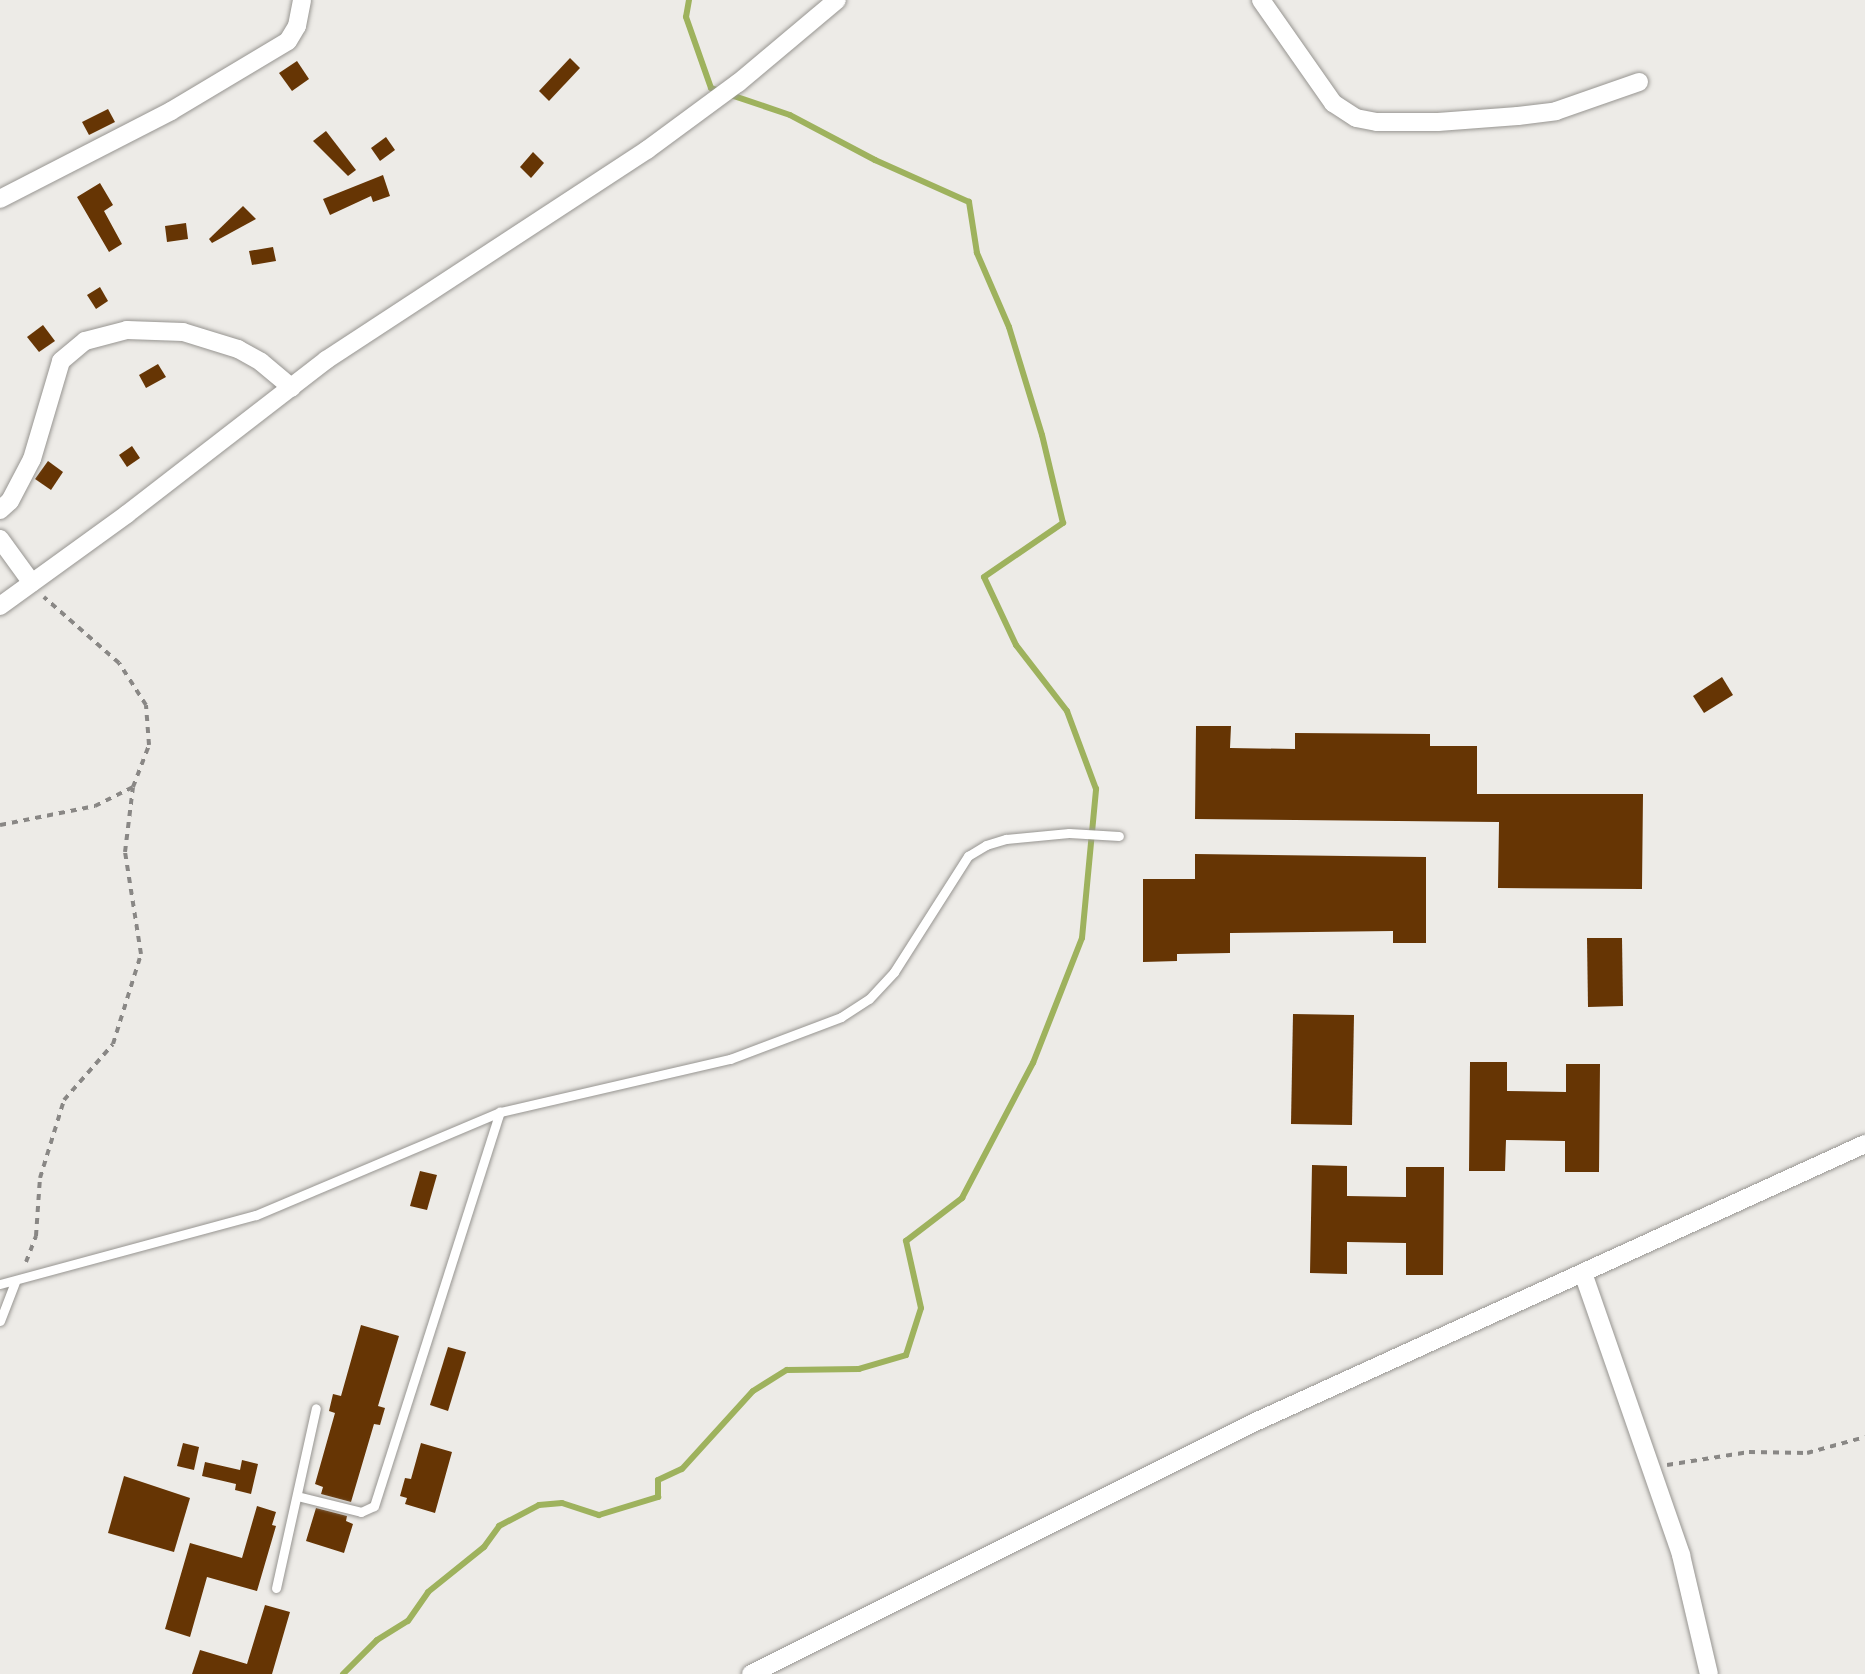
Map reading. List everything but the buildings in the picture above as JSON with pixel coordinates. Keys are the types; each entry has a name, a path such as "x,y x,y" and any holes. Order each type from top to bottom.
{"street":[{"path":"0,199 171,111 288,41 297,26 302,0"},
{"path":"0,606 326,360 634,159 717,99 837,0"},
{"path":"1261,0 1333,103 1356,118 1377,122 1438,122 1518,116 1556,111 1639,82"},
{"path":"0,510 10,501 32,459 61,361 85,341 127,330 183,332 238,349 261,362 292,388"},
{"path":"0,539 32,583"},
{"path":"751,1674 1253,1423 1865,1144"},
{"path":"1583,1273 1681,1555 1709,1674"}],"lane":[{"path":"0,1284 256,1215 500,1112 730,1059 841,1017 869,999 894,972 968,856 986,845 1006,839 1069,833 1119,836"},
{"path":"297,1496 361,1512 374,1506 500,1112"},
{"path":"0,1321 15,1282"},
{"path":"276,1588 316,1408"}],"path":[{"path":"15,1282 36,1236 40,1178 64,1100 113,1044 141,954 125,852 133,787 149,745 146,705 119,663 32,583"},
{"path":"0,825 95,806 133,787"},
{"path":"1651,1470 1714,1456 1807,1453 1865,1437"}],"waterway":[{"path":"689,0 686,17 711,88 720,91"},
{"path":"343,1674 377,1640 408,1621 428,1592 484,1547 499,1526 539,1505 562,1503 599,1515 658,1497 658,1480 682,1469 753,1391 787,1370 859,1369 906,1355 921,1308 906,1241 962,1198 1033,1063 1082,938 1096,789 1067,711 1016,645 984,577 1063,523 1042,435 1009,327 977,253 969,202 875,160 790,115 731,95"}]}
